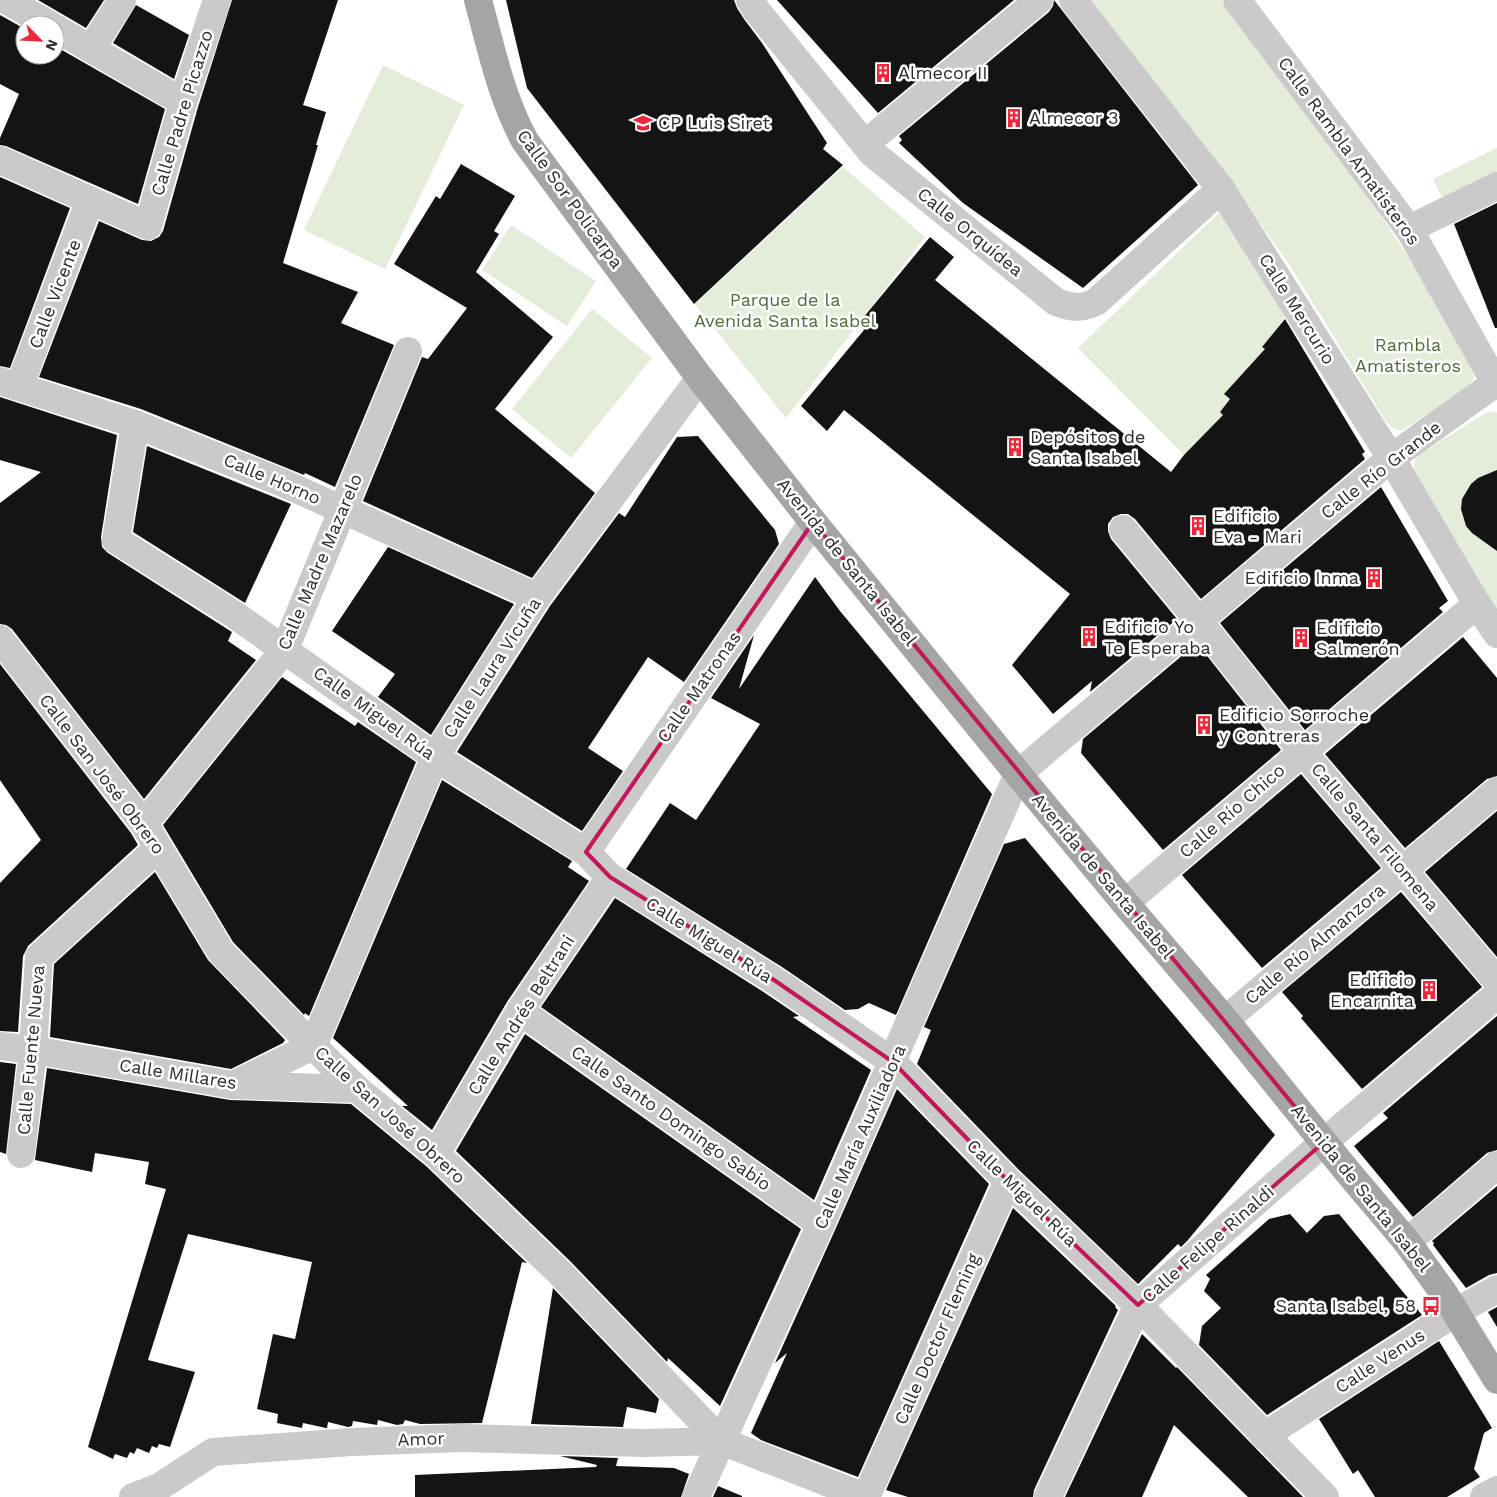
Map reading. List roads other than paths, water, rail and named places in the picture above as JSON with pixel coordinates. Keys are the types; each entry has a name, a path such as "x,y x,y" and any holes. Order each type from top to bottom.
{"main road":[{"name":"Calle Sor Policarpa","path":"478,0 503,92 525,141 700,378"},
{"name":"Avenida de Santa Isabel","path":"700,378 813,522 1018,774 1225,1020 1407,1242 1446,1295 1497,1380"}],"street":[{"path":"6,0 32,15"},
{"path":"91,49 122,0"},
{"name":"Calle Padre Picazzo","path":"90,200 148,226 183,102 217,0"},
{"name":"Calle Orquídea","path":"750,0 872,153 1056,302 1069,307 1083,308 1096,302 1221,189"},
{"path":"864,144 1039,0"},
{"name":"Calle Mercurio","path":"1073,0 1221,189 1390,458 1477,604 1497,634"},
{"name":"Calle Rambla Amatisteros","path":"1243,3 1409,229 1496,384"},
{"path":"65,34 183,102"},
{"path":"0,160 90,200"},
{"path":"1409,229 1497,186"},
{"name":"Calle Vicente","path":"10,384 90,200"},
{"name":"Calle Madre Mazarelo","path":"144,824 285,649 408,350"},
{"name":"Calle Laura Vicuña","path":"313,1046 434,757 537,597 700,378"},
{"name":"Calle Horno","path":"10,384 135,424 283,482 537,597"},
{"name":"Calle Río Grande","path":"1018,774 1390,458 1496,384"},
{"name":"Calle Miguel Rúa","path":"135,424 116,540 285,649 434,757 586,852 610,877 774,980 893,1062 1008,1181 1138,1305 1325,1497"},
{"name":"Calle Matronas","path":"586,852 813,522"},
{"name":"Calle Santa Filomena","path":"1123,529 1302,751 1497,981"},
{"name":"Calle Río Chico","path":"1125,903 1477,604"},
{"name":"Calle San José Obrero","path":"0,639 144,824 221,952 356,1089 436,1154 559,1272 721,1441 866,1497"},
{"name":"Calle María Auxiliadora","path":"696,1497 821,1224 1018,774"},
{"name":"Calle Río Almanzora","path":"1225,1020 1497,790"},
{"name":"Calle Fuente Nueva","path":"21,1154 33,1050 39,957 158,848"},
{"name":"Calle Andrés Beltrani","path":"436,1154 520,1011 610,877"},
{"name":"Calle Felipe Rinaldi","path":"1048,1497 1138,1305 1324,1142 1497,995"},
{"name":"Calle Santo Domingo Sabio","path":"520,1011 821,1224"},
{"name":"Calle Millares","path":"0,1046 233,1084 356,1089"},
{"path":"233,1084 313,1046"},
{"path":"1407,1242 1497,1165"},
{"name":"Calle Doctor Fleming","path":"866,1497 1008,1181"},
{"name":"Calle Venus","path":"1264,1436 1456,1312 1497,1289"},
{"name":"Amor","path":"133,1497 158,1487 213,1452 351,1442 461,1438 644,1443 721,1441"},
{"path":"1484,1497 1497,1490"}],"place":[{"name":"Almecor II","path":"883,73"},
{"name":"Almecor 3","path":"1014,118"},
{"name":"CP Luis Siret","path":"643,123"},
{"name":"Depósitos de Santa Isabel","path":"1015,447"},
{"name":"Edificio Eva - Mari","path":"1198,526"},
{"name":"Edificio Inma","path":"1374,578"},
{"name":"Edificio Yo Te Esperaba","path":"1089,637"},
{"name":"Edificio Salmerón","path":"1301,638"},
{"name":"Edificio Sorroche y Contreras","path":"1204,725"},
{"name":"Edificio Encarnita","path":"1429,990"},
{"name":"Santa Isabel, 58","path":"1431,1306"}],"park label":[{"name":"Parque de la Avenida Santa Isabel","path":"785,310"},
{"name":"Rambla Amatisteros","path":"1408,355"}]}
